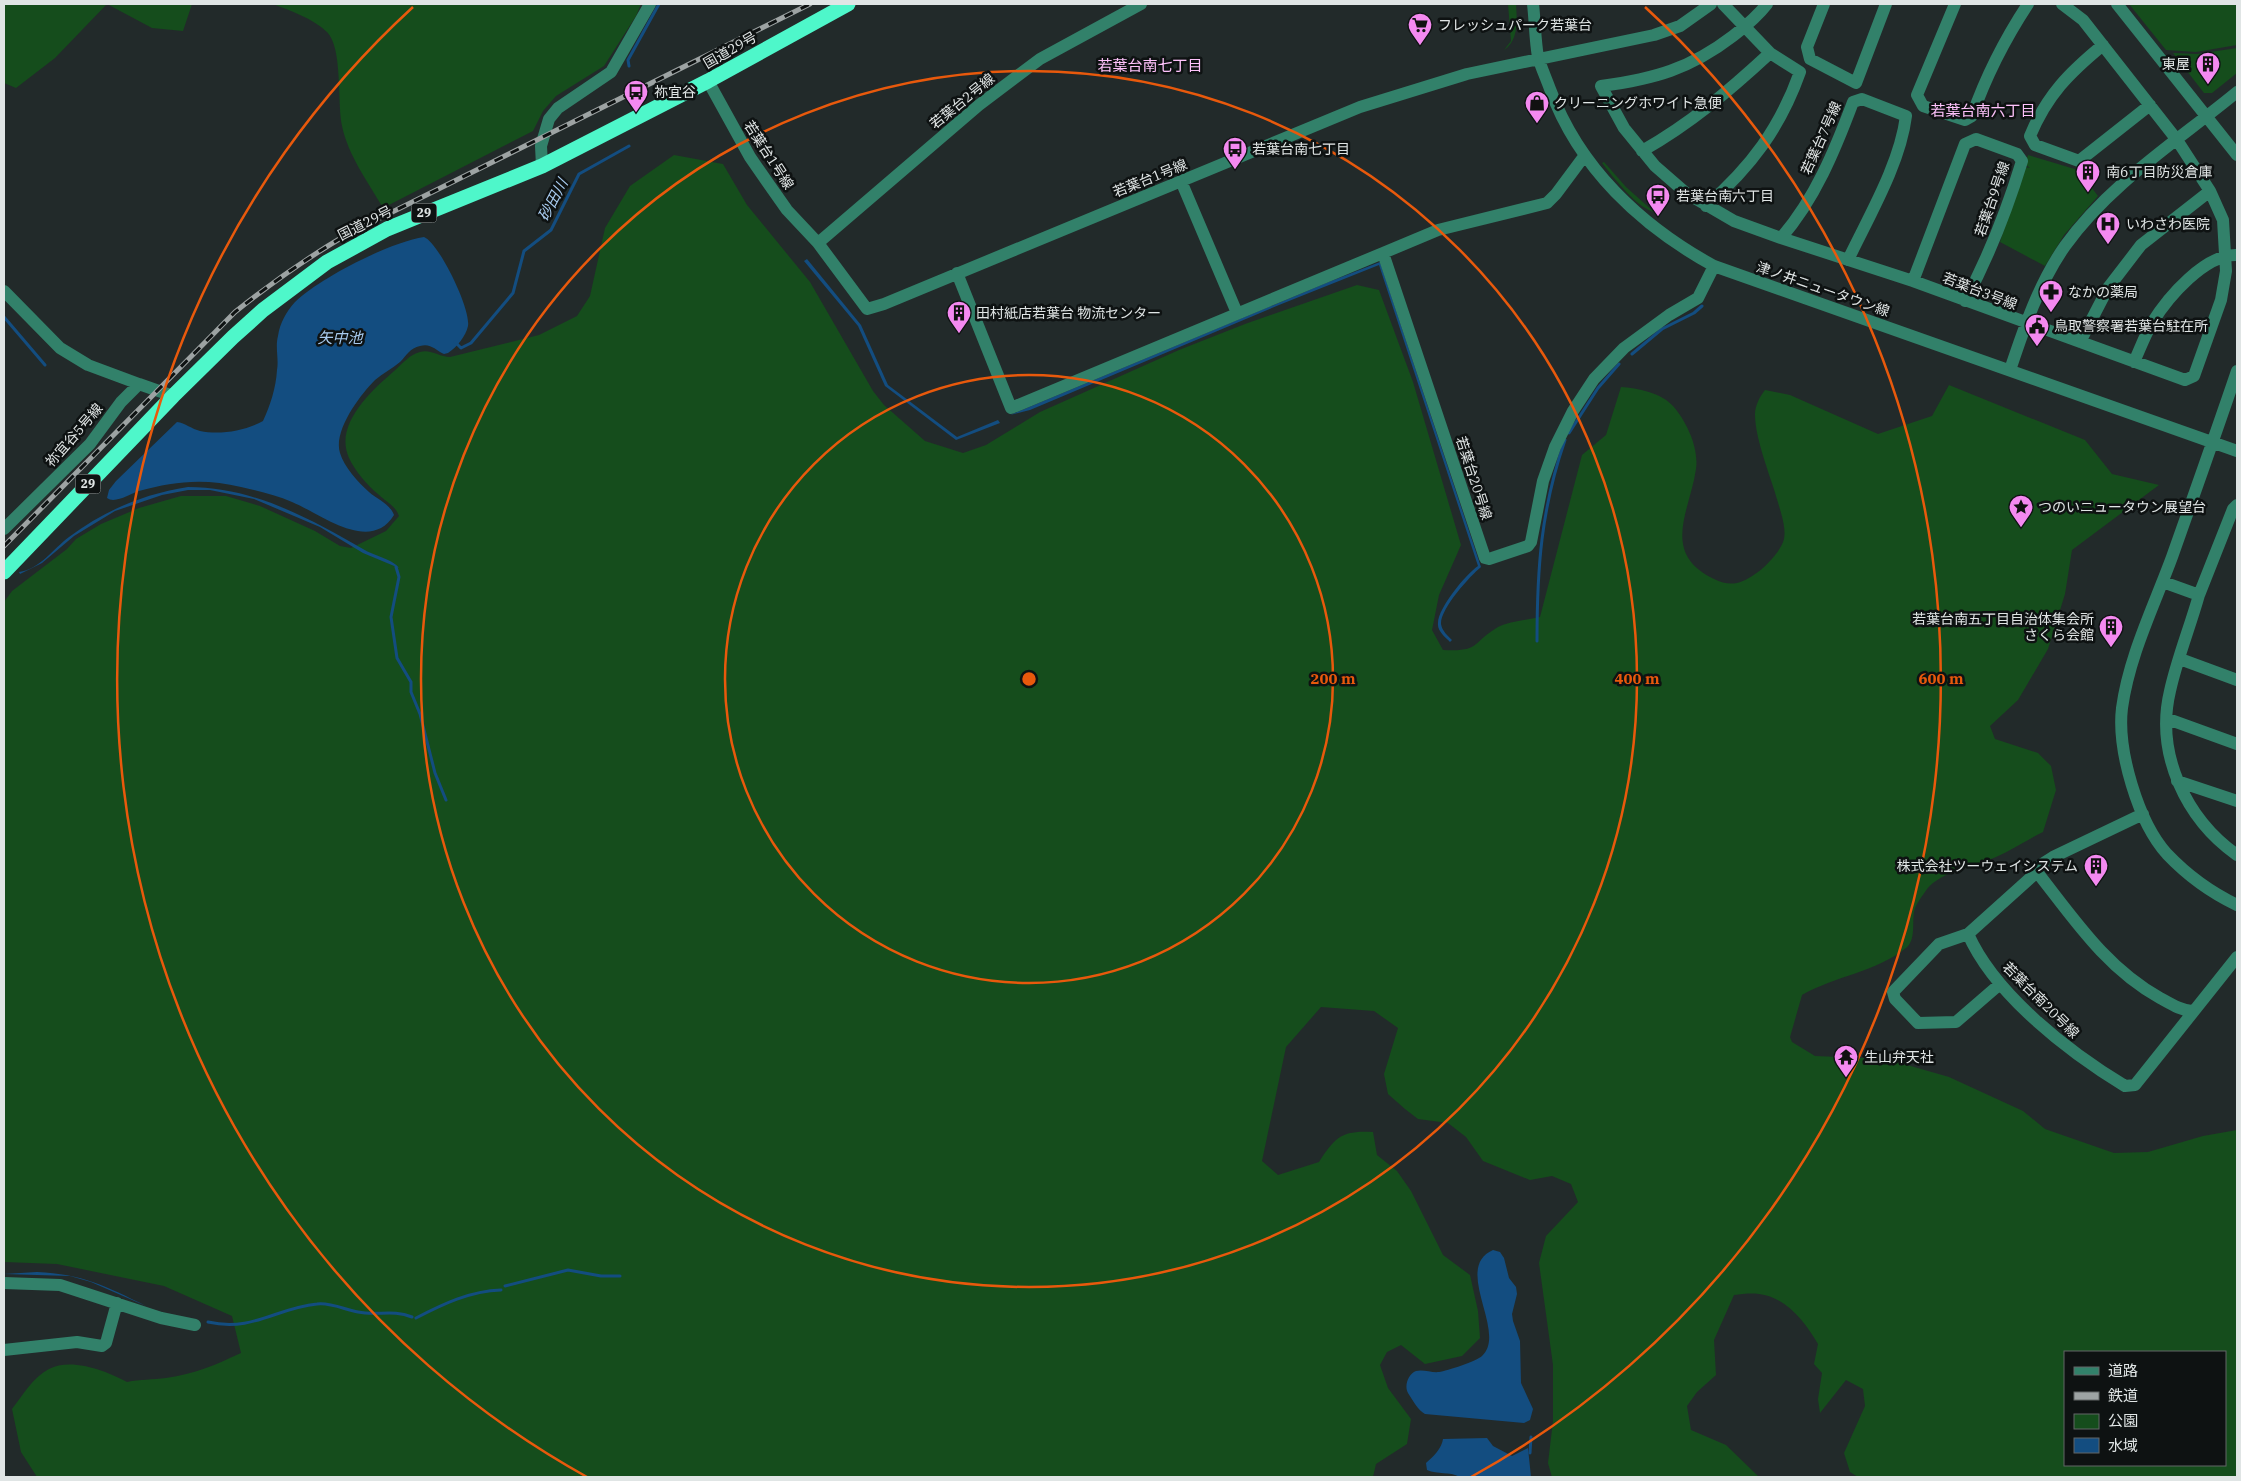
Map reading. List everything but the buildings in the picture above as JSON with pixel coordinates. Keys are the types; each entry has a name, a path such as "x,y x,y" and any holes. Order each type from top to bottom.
{"highway":[{"name":"国道29号","path":"4,572 173,396 263,310 327,262 387,229 542,166 708,81 848,4"}],"street":[{"path":"542,166 541,146 549,119 558,108 611,72 650,4"},
{"name":"若葉台2号線","path":"818,243 979,104 1040,60 1140,4"},
{"name":"津ノ井ニュータウン線","path":"1533,4 1538,57 1557,108 1574,141 1621,200 1692,254 1714,266 2237,451"},
{"name":"若葉台1号線","path":"708,81 754,164 787,210 818,243 867,309 884,304 1360,107 1467,74 1538,57 1654,35 1680,26 1711,4"},
{"path":"1706,206 1735,181 1774,130 1791,98 1800,72 1770,53 1723,4"},
{"name":"若葉台3号線","path":"1767,4 1759,15 1744,28 1711,53 1686,67 1601,86 1624,128 1642,151 1686,193 1734,221 1913,281 2025,324 2185,380 2194,376 2221,300 2226,271 2232,255 2223,220 2210,191 2177,140 2083,20 2062,4"},
{"path":"1824,4 1807,47 1810,59 1856,82 1886,4"},
{"path":"1955,4 1917,95 1923,106 1965,120 1972,116 1983,86 2000,51 2028,4"},
{"path":"2117,4 2208,115 2237,156"},
{"path":"2103,45 2072,71 2040,113 2030,136 2035,145 2079,161 2150,104"},
{"path":"1642,151 1669,136 1712,104 1770,53"},
{"path":"2010,370 2025,324 2064,247 2089,216 2120,187 2237,92"},
{"name":"若葉台7号線","path":"1780,238 1793,224 1824,173 1853,102 1862,99 1906,116 1904,132 1885,182 1848,260"},
{"name":"若葉台9号線","path":"1913,281 1965,144 1976,140 2017,154 2022,161 2009,203 1987,259 1965,301"},
{"path":"957,273 1011,408 1438,230 1548,203 1585,155"},
{"path":"1181,182 1238,314"},
{"path":"2080,342 2108,288 2141,245 2210,191"},
{"name":"若葉台20号線","path":"1382,253 1482,552 1485,558 1489,559 1528,546 1531,542 1543,481 1555,447 1573,411 1594,379 1624,348 1669,315 1698,298 1714,266"},
{"path":"2134,362 2152,323 2179,288 2214,259 2232,255"},
{"path":"4,291 60,348 88,365 173,396"},
{"path":"2237,371 2214,442 2163,582 2138,644 2122,708 2125,762 2143,814 2166,853 2192,876 2237,905"},
{"name":"祢宜谷5号線","path":"4,529 90,444 121,402 139,384"},
{"path":"2237,505 2233,509 2200,596 2170,691 2167,740 2177,781 2187,802 2209,831 2237,855"},
{"path":"2163,582 2200,596"},
{"path":"2180,659 2237,680"},
{"path":"2168,719 2237,744"},
{"path":"2177,781 2237,802"},
{"path":"2000,984 1956,1022 1918,1023 1895,999 1893,992 1939,944 1968,934 2036,872 2042,864 2143,814"},
{"path":"2036,872 2098,950 2150,992 2182,1010 2192,1011"},
{"name":"若葉台南20号線","path":"1968,934 1975,949 2000,984 2069,1049 2125,1086 2135,1085 2182,1028 2192,1011 2237,957"},
{"path":"4,1283 60,1285 161,1318 195,1325"},
{"path":"4,1350 77,1342 102,1346 106,1343 117,1303"}],"green space":[{"path":"4,4 107,4 55,58 16,88 4,83"},
{"path":"107,4 192,4 183,31 152,28"},
{"path":"273,4 641,4 636,16 604,66 556,96 543,111 533,131 383,208 359,168 345,137 342,126 337,63 332,40 327,32 315,23 301,15"},
{"path":"1508,4 1516,4 1517,23 1515,35 1509,46 1504,50 1511,41"},
{"path":"2129,4 2237,4 2237,45 2196,52 2166,50"},
{"path":"2237,48 2237,73 2212,93 2204,93 2173,53 2197,54"},
{"path":"674,155 723,164 747,205 810,282 873,391 884,405 925,441 963,453 986,445 1040,412 1179,350 1245,324 1357,285 1379,290 1413,382 1461,545 1439,595 1432,630 1443,650 1464,650 1470,648 1502,625 1540,617 1582,455 1606,435 1621,387 1642,390 1668,401 1687,427 1696,453 1696,469 1682,530 1683,544 1688,557 1697,569 1714,579 1730,584 1740,582 1759,571 1776,554 1784,539 1782,518 1756,425 1756,408 1765,390 1790,395 1878,434 1932,416 1949,385 2085,440 2112,474 2159,485 2072,550 2065,594 2048,649 2018,700 1990,726 1995,739 2038,753 2051,766 2056,790 2043,832 2002,854 1950,873 1933,883 1919,900 1915,909 1909,945 1882,963 1802,995 1790,1037 1792,1042 1815,1056 1886,1059 1949,1077 2023,1111 2045,1129 2114,1153 2148,1152 2203,1136 2237,1130 2237,1477 1858,1477 1850,1472 1844,1453 1865,1406 1863,1389 1846,1380 1820,1413 1818,1399 1822,1373 1814,1364 1818,1344 1801,1319 1786,1305 1769,1296 1753,1294 1734,1295 1714,1340 1716,1375 1697,1392 1687,1406 1691,1430 1726,1445 1759,1477 1552,1477 1548,1463 1553,1421 1553,1365 1539,1263 1546,1236 1578,1202 1571,1184 1552,1176 1530,1180 1483,1161 1466,1137 1448,1123 1418,1119 1388,1094 1384,1074 1398,1028 1374,1011 1321,1007 1286,1047 1262,1161 1278,1175 1319,1162 1330,1146 1340,1137 1354,1132 1373,1132 1377,1155 1397,1171 1411,1191 1443,1255 1470,1275 1478,1311 1480,1338 1462,1356 1425,1364 1401,1345 1387,1352 1380,1365 1388,1388 1411,1419 1407,1444 1376,1464 1373,1477 37,1477 21,1452 12,1409 43,1372 68,1364 78,1365 99,1370 127,1382 186,1374 241,1353 232,1316 164,1286 57,1264 4,1262 4,602 12,591 67,549 76,539 101,524 139,508 181,496 226,496 260,506 315,531 340,546 351,548 386,531 399,516 393,506 381,497 358,473 349,458 346,446 346,433 357,410 374,389 416,353 424,351 450,357 539,335 577,316 590,296 605,228 630,186"},
{"path":"2028,155 2078,170 2098,196 2064,235 2045,266 2000,242 2024,167 2030,168 2025,164"},
{"path":"1604,162 1626,187 1654,212 1640,205 1626,192 1602,163"}],"water":[{"name":"矢中池","path":"424,237 438,251 453,277 468,318 467,330 461,341 448,353 444,354 427,345 411,350 400,362 375,380 362,395 349,414 340,434 340,453 345,464 360,484 386,505 394,515 384,526 372,531 345,528 280,497 215,482 177,483 139,491 114,500 107,498 109,490 116,481 177,422 200,431 216,433 240,430 263,421 275,383 280,327 295,302 321,282 356,262 393,246"},
{"path":"807,259 861,325 888,385 957,437 998,420 1000,423 956,440 885,386 858,326 804,261"},
{"path":"1380,262 1481,567 1456,593 1445,610 1441,624 1445,633 1452,640 1450,642 1439,629 1439,617 1447,600 1478,566 1379,265 1030,410 1010,415 1326,283"},
{"path":"188,487 212,488 235,492 280,506 322,526 367,551 387,559 399,568 363,553 320,527 254,499 210,490 188,490 162,495 115,511 74,536 42,563 20,574 19,572 40,563 83,527 111,511 125,504 156,494"},
{"path":"1493,1250 1500,1252 1504,1258 1509,1278 1516,1287 1517,1294 1512,1314 1520,1341 1521,1383 1533,1409 1530,1420 1524,1423 1425,1414 1408,1393 1407,1384 1409,1377 1416,1371 1443,1371 1468,1363 1482,1356 1488,1345 1489,1332 1478,1285 1478,1271 1482,1259"},
{"path":"53,1273 67,1275 81,1278 93,1282 146,1306 91,1282 70,1276 4,1274"},
{"path":"1487,1438 1493,1446 1512,1456 1528,1448 1531,1477 1460,1477 1427,1470 1426,1463 1439,1449 1443,1439"}],"waterway":[{"name":"砂田川","path":"629,66 628,60 659,4"},
{"name":"砂田川","path":"455,342 461,348 471,343 513,293 524,251 551,230 579,174 629,146"},
{"path":"1632,354 1662,329 1694,313 1702,306"},
{"path":"4,317 45,365"},
{"path":"1569,433 1598,388 1619,364"},
{"path":"1537,641 1538,589 1542,539 1550,490 1565,440"},
{"path":"396,567 399,577 391,617 397,658 411,682 411,692 420,714 435,773 446,800"},
{"path":"505,1286 568,1270 601,1276 620,1276"},
{"path":"416,1318 447,1303 468,1296 501,1290"},
{"path":"208,1322 224,1324 251,1322 302,1306 322,1304 358,1312 398,1313 412,1317"},
{"path":"1530,1453 1531,1437"}],"railway":[{"path":"4,546 235,312 303,262 346,235 810,4"}],"place":[{"name":"フレッシュパーク若葉台","path":"1420,46"},
{"name":"東屋","path":"2208,85"},
{"name":"祢宜谷","path":"636,113"},
{"name":"クリーニングホワイト急便","path":"1537,124"},
{"name":"若葉台南七丁目","path":"1235,170"},
{"name":"南6丁目防災倉庫","path":"2088,193"},
{"name":"若葉台南六丁目","path":"1658,217"},
{"name":"いわさわ医院","path":"2108,245"},
{"name":"なかの薬局","path":"2051,313"},
{"name":"田村紙店若葉台 物流センター","path":"959,334"},
{"name":"鳥取警察署若葉台駐在所","path":"2037,347"},
{"name":"つのいニュータウン展望台","path":"2021,528"},
{"name":"若葉台南五丁目自治体集会所 さくら会館","path":"2111,648"},
{"name":"株式会社ツーウェイシステム","path":"2096,887"},
{"name":"生山弁天社","path":"1846,1078"}],"district":[{"name":"若葉台南七丁目","path":"1150,66"},
{"name":"若葉台南六丁目","path":"1983,111"}]}
